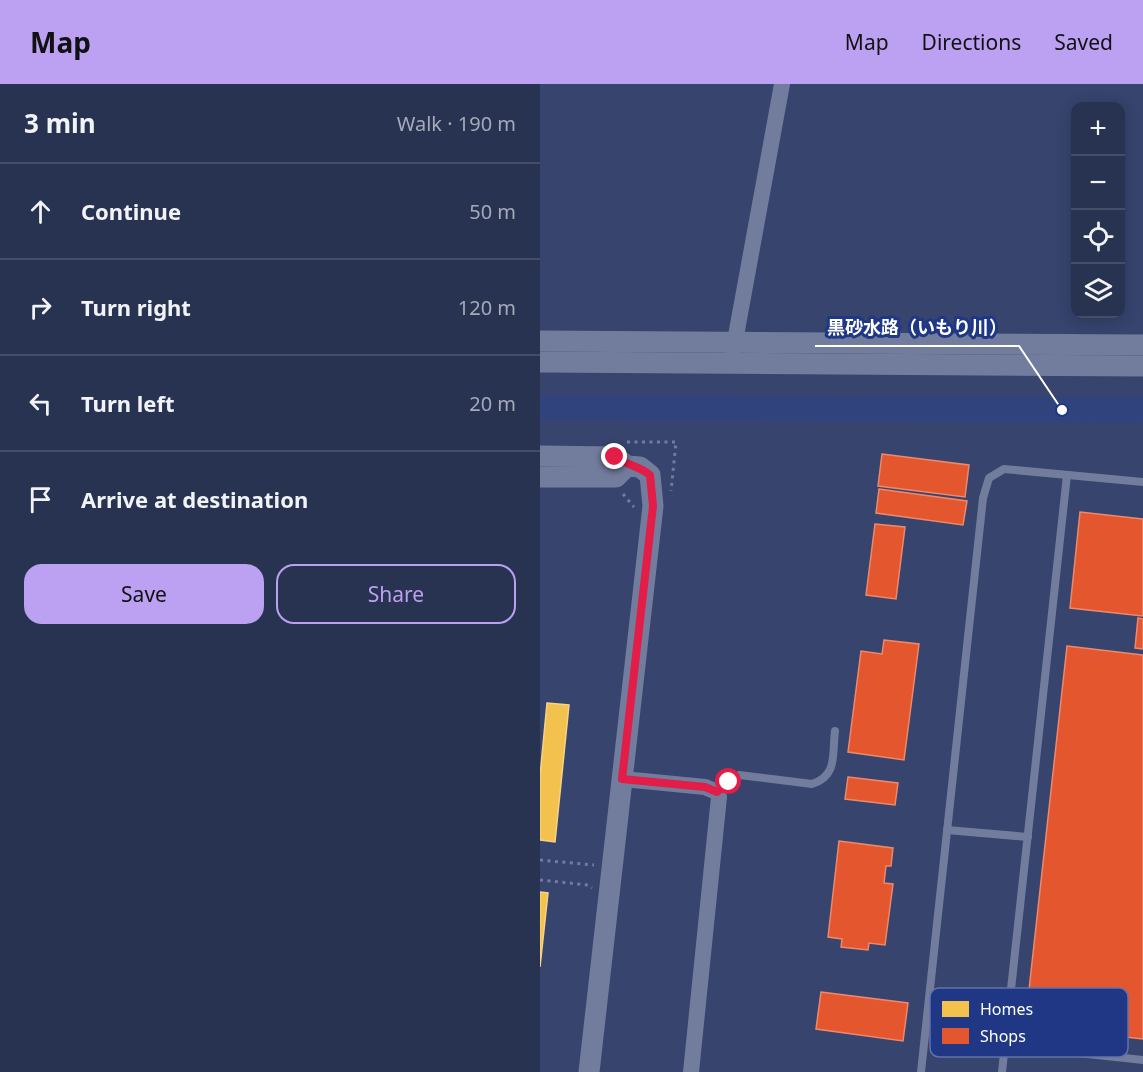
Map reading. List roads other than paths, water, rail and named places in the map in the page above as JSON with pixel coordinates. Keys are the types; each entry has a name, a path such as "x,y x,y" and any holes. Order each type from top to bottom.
{"street":[{"path":"733,352 782,84"},
{"path":"540,341 733,352 1143,366"},
{"path":"540,362 733,352 1143,345"},
{"path":"540,456 615,457 627,466 640,467 650,475 653,506 589,1072"},
{"path":"540,477 616,477 627,466"},
{"path":"622,779 705,787 717,792 720,803 691,1072"}],"lane":[{"path":"930,988 983,498 989,478 1004,469 1143,482"},
{"path":"1011,988 1067,475"},
{"path":"717,792 739,775 812,784 823,780 830,773 835,731"},
{"path":"947,830 1028,837"},
{"path":"921,1072 930,988"},
{"path":"1002,1072 1004,1057"},
{"path":"1115,1057 1143,1060"}],"water":[{"path":"540,395 1143,397 1143,423 540,420"}],"place":[{"name":"黒砂水路（いもり川）","path":"1062,410"}]}
